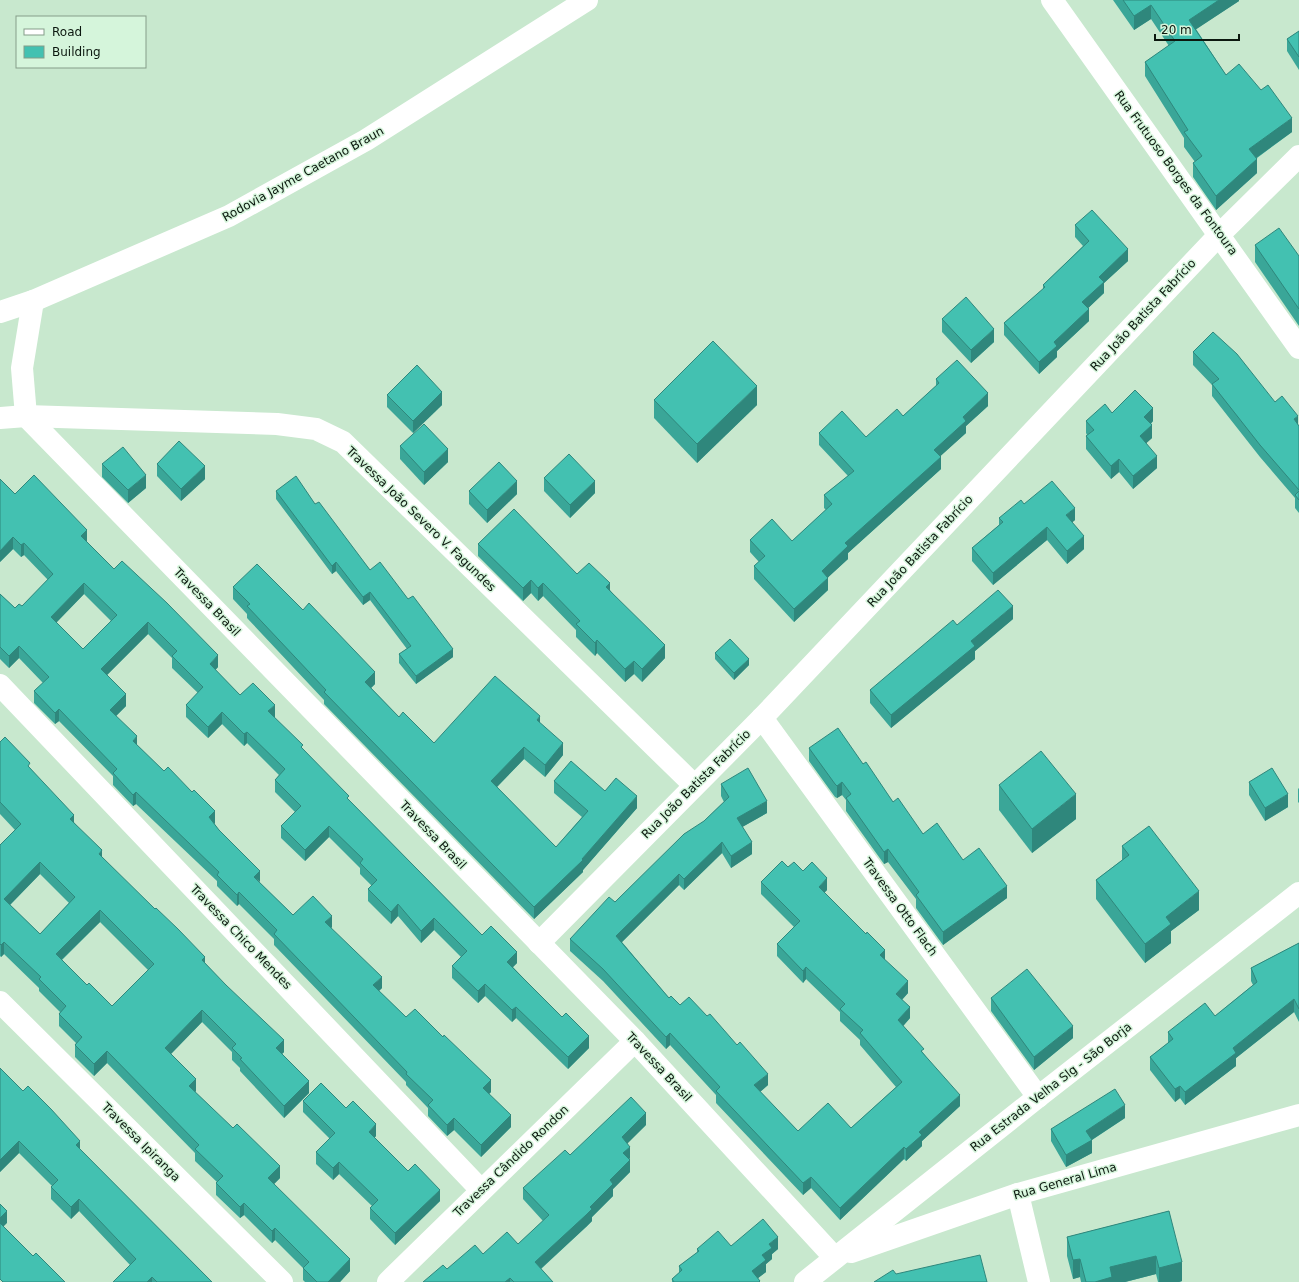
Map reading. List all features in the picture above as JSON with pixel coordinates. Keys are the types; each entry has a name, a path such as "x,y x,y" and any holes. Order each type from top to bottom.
{"main road":[{"name":"Rodovia Jayme Caetano Braun","path":"0,312 33,301 229,216 366,140 587,0"},
{"name":"Rua Frutuoso Borges da Fontoura","path":"1052,0 1220,234 1299,348"},
{"name":"Rua João Batista Fabrício","path":"539,943 762,718 1220,234 1299,156"},
{"path":"26,416 22,368 33,301"},
{"name":"Travessa João Severo V. Fagundes","path":"0,418 26,416 278,424 316,429 343,442 694,785"},
{"name":"Travessa Brasil","path":"26,416 635,1041 835,1258"},
{"name":"Travessa Chico Mendes","path":"0,685 481,1190"},
{"name":"Travessa Otto Flach","path":"762,718 1038,1097"},
{"name":"Rua Estrada Velha Slg - São Borja","path":"805,1282 1299,893"},
{"name":"Travessa Ipiranga","path":"0,1002 282,1282"},
{"name":"Travessa Cândido Rondon","path":"388,1282 635,1041"},
{"name":"Rua General Lima","path":"835,1258 1018,1194 1299,1115"},
{"path":"1018,1194 1039,1282"}],"building":[{"path":"1123,0 1219,0 1189,20 1226,75 1239,64 1261,90 1268,85 1292,118 1249,149 1257,159 1216,196 1193,163 1202,156 1184,132 1188,130 1145,62 1175,41 1151,5 1134,16"},
{"path":"1299,31 1299,57 1287,39"},
{"path":"1092,210 1128,249 1099,277 1104,282 1082,302 1089,309 1054,342 1057,346 1039,362 1004,323 1045,287 1043,285 1089,241 1075,225"},
{"path":"1279,228 1299,256 1299,309 1255,245"},
{"path":"966,297 994,329 971,350 942,319"},
{"path":"1213,332 1237,354 1275,402 1282,396 1298,416 1294,419 1299,426 1299,490 1260,445 1212,384 1219,379 1193,352"},
{"path":"713,341 757,386 697,444 654,400"},
{"path":"957,360 988,393 963,417 966,421 934,450 941,457 845,543 848,546 822,571 828,578 794,609 754,566 765,556 750,540 772,519 792,541 832,504 824,495 854,471 819,433 842,411 866,437 897,409 903,416 939,383 936,379"},
{"path":"417,365 442,392 413,421 387,395"},
{"path":"1135,390 1153,408 1144,417 1152,425 1140,436 1157,456 1133,476 1119,459 1111,466 1086,436 1094,430 1086,421 1105,404 1112,413"},
{"path":"424,424 448,449 424,472 400,446"},
{"path":"179,441 205,466 181,489 157,464"},
{"path":"123,447 146,475 128,490 102,464"},
{"path":"569,454 595,481 570,505 544,478"},
{"path":"499,462 517,481 487,510 469,491"},
{"path":"34,475 87,530 81,536 114,569 122,561 167,603 218,655 210,664 240,695 253,683 275,705 268,711 303,745 301,747 349,796 347,798 482,935 491,926 517,952 507,962 562,1017 566,1013 589,1036 568,1057 516,1007 512,1010 485,984 478,991 452,966 467,951 434,918 421,931 398,904 391,912 368,889 377,880 360,863 363,859 329,826 305,850 281,826 301,806 275,780 285,769 247,732 244,734 222,712 208,727 186,705 203,687 172,656 177,651 148,622 101,669 126,694 110,710 137,736 133,741 164,771 168,767 192,792 194,790 215,811 209,817 219,830 260,871 254,877 293,915 313,896 332,916 325,922 382,977 373,985 406,1017 415,1009 443,1037 444,1035 491,1080 483,1088 511,1115 481,1145 454,1118 447,1125 428,1105 433,1100 406,1074 407,1072 274,934 277,930 239,892 237,895 217,875 219,872 136,792 133,795 113,773 117,769 59,709 55,713 34,691 49,677 19,646 9,656 0,647 0,594 15,608 19,604 22,606 53,574 24,543 21,545 13,537 0,551 0,479 15,494","holes":["84,583 117,615 83,649 51,617"]},
{"path":"296,476 315,504 319,502 370,570 380,562 408,599 413,596 453,649 416,676 399,654 411,646 370,592 363,597 336,562 332,566 276,491"},
{"path":"1052,481 1075,508 1066,515 1084,536 1067,551 1047,527 993,573 972,548 1003,522 999,518 1021,500 1024,504"},
{"path":"1299,491 1299,500 1295,495"},
{"path":"514,509 577,574 589,563 610,583 606,587 665,645 642,669 634,661 625,669 597,640 595,643 576,624 580,621 543,583 538,588 531,580 523,588 478,544"},
{"path":"257,564 303,610 309,603 375,672 365,682 399,717 403,712 434,743 495,676 540,716 537,720 563,743 545,765 524,747 491,781 556,847 588,811 554,781 571,761 605,791 616,778 637,796 582,859 583,860 534,907 324,692 326,690 247,606 250,604 233,587"},
{"path":"998,590 1013,606 971,641 975,646 891,715 870,690 953,620 957,625"},
{"path":"730,639 749,659 734,673 715,653"},
{"path":"838,728 863,764 866,762 893,802 898,798 923,834 937,823 963,860 979,848 1007,886 943,932 916,895 919,892 888,849 884,852 846,798 851,794 842,782 837,786 835,784 809,748"},
{"path":"5,737 30,763 28,766 74,815 70,819 102,850 99,854 155,909 156,908 178,929 205,957 202,960 284,1040 276,1048 309,1081 284,1106 240,1059 242,1058 232,1048 236,1044 202,1010 165,1048 196,1079 189,1086 233,1128 237,1124 280,1166 268,1178 350,1259 328,1282 317,1282 303,1268 309,1262 275,1228 272,1231 244,1203 240,1207 216,1183 223,1176 195,1149 199,1145 107,1051 94,1064 75,1045 82,1037 59,1014 66,1006 39,979 41,977 4,942 1,945 0,944 0,845 21,824 0,802 0,742","holes":["40,862 75,897 40,934 4,899","100,910 154,964 112,1006 89,983 87,985 56,954"]},
{"path":"1041,751 1076,794 1032,829 999,785"},
{"path":"748,768 767,801 737,818 752,842 731,856 722,842 684,879 679,874 616,936 669,998 671,996 680,1005 689,997 707,1016 710,1014 737,1045 740,1042 768,1074 754,1085 798,1131 828,1103 851,1128 902,1082 860,1033 863,1030 840,1009 845,1004 806,967 803,971 777,944 800,921 761,882 782,861 788,867 794,862 803,871 812,862 827,878 819,887 866,934 867,932 885,950 880,955 908,981 896,994 910,1007 898,1020 924,1049 921,1051 960,1095 919,1132 922,1135 906,1149 904,1147 840,1208 811,1177 803,1183 716,1091 720,1087 670,1033 666,1037 603,969 570,939 609,897 615,902 684,834 704,821 729,797 721,784"},
{"path":"1272,768 1288,794 1265,808 1249,782"},
{"path":"1149,826 1199,891 1166,917 1171,924 1145,944 1096,880 1129,855 1122,846"},
{"path":"1299,943 1299,1009 1294,999 1233,1048 1236,1053 1185,1092 1180,1086 1175,1089 1150,1057 1173,1039 1168,1032 1205,1003 1215,1016 1257,982 1251,968"},
{"path":"1027,969 1073,1026 1034,1057 991,998"},
{"path":"0,1068 23,1091 28,1086 51,1109 80,1141 76,1145 212,1282 157,1282 152,1277 147,1282 113,1282 136,1259 79,1199 71,1207 51,1187 58,1180 19,1141 0,1160"},
{"path":"321,1083 346,1108 353,1101 376,1124 369,1132 408,1171 415,1164 440,1190 395,1233 370,1208 378,1200 339,1162 333,1168 316,1152 335,1133 303,1101"},
{"path":"1115,1089 1125,1105 1086,1131 1092,1140 1066,1155 1051,1129"},
{"path":"631,1097 646,1113 622,1137 630,1147 623,1153 630,1160 610,1180 613,1184 590,1207 592,1209 535,1262 553,1282 514,1282 510,1278 505,1282 423,1282 443,1265 447,1269 475,1245 483,1254 507,1232 518,1244 549,1215 523,1188 565,1150 570,1155"},
{"path":"0,1204 7,1211 0,1218"},
{"path":"1169,1211 1182,1262 1159,1268 1156,1256 1110,1267 1112,1277 1095,1282 1086,1282 1080,1259 1073,1260 1067,1237"},
{"path":"763,1219 778,1237 769,1244 772,1248 762,1255 766,1260 752,1271 760,1281 759,1282 674,1282 672,1279 682,1270 679,1266 699,1251 697,1249 718,1231 731,1246"},
{"path":"0,1223 33,1256 36,1253 65,1282 3,1282 0,1279"},
{"path":"980,1255 987,1282 874,1282 893,1270 896,1274"}]}
